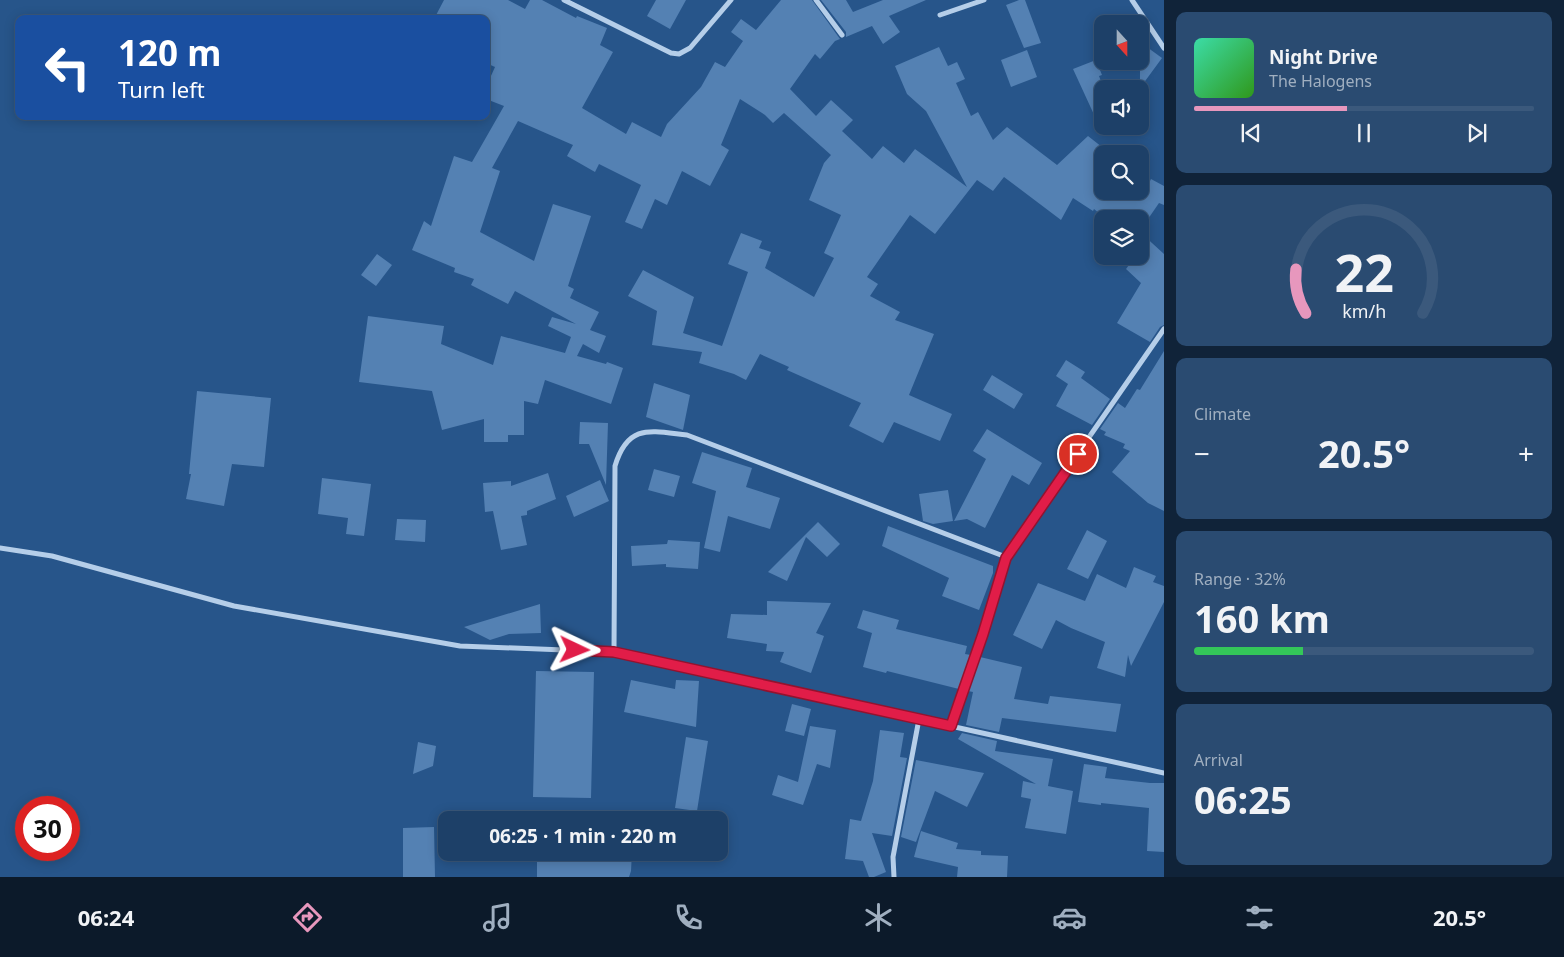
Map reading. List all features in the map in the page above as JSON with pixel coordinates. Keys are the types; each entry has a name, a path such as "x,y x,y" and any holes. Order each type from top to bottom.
{"street":[{"path":"564,0 671,54 680,54 690,48 731,0"},
{"path":"816,0 842,34"},
{"path":"940,15 984,0"},
{"path":"1132,0 1164,48"},
{"path":"951,726 983,634 1006,558 1164,329"},
{"path":"614,652 613,538 615,466 620,451 627,440 650,431 687,435 1006,558"},
{"path":"0,548 52,556 234,606 460,646 614,652 1164,773"},
{"path":"894,877 893,857 919,720"}],"building":[{"path":"444,0 508,0 525,9 530,0 542,0 576,18 577,16 607,28 600,45 613,52 582,108 626,134 632,122 661,137 667,124 701,87 715,62 725,67 743,41 731,32 741,19 756,30 781,0 812,0 840,39 835,41 820,59 815,54 790,89 816,116 831,100 853,120 842,131 872,159 883,146 904,163 915,149 967,187 926,111 907,94 895,66 939,47 948,66 957,62 965,79 956,83 971,116 978,112 993,140 1007,127 1057,165 1088,136 1099,145 1094,145 1094,200 1149,200 1149,183 1151,179 1164,186 1164,205 1159,203 1149,218 1149,210 1094,209 1093,211 1073,198 1061,220 1004,177 993,191 977,180 935,234 910,215 867,277 878,284 870,296 900,312 895,320 934,334 909,395 952,414 940,441 894,422 883,443 849,426 861,403 787,370 789,367 760,354 746,380 734,374 699,363 702,352 652,345 657,311 628,296 643,270 694,297 683,333 722,346 748,272 728,264 741,233 762,241 759,248 771,252 765,268 814,297 834,258 824,253 841,215 809,200 824,163 831,155 784,113 773,123 765,115 740,99 721,145 729,150 710,186 682,171 667,205 655,199 642,229 625,222 641,185 599,164 595,172 567,156 573,145 518,121 492,168 500,171 480,232 534,261 553,204 591,216 568,286 574,289 570,298 599,312 590,330 606,336 599,353 583,344 577,356 606,364 607,362 623,368 611,404 545,380 538,404 524,401 524,435 508,435 508,442 484,442 484,419 442,430 432,391 359,382 368,316 444,326 441,344 493,365 501,336 565,353 571,337 548,326 552,317 576,324 515,291 508,304 471,285 474,279 454,272 455,268 412,250 424,221 431,226 454,156 472,162 504,106 490,101 490,78 495,67 490,65 490,15 436,15"},
{"path":"656,0 686,0 670,29 647,16"},
{"path":"821,0 846,0 853,12 883,0 926,0 889,16 900,32 883,44 872,26 846,37 846,32"},
{"path":"1019,0 1025,0 1041,43 1024,48 1006,5"},
{"path":"1149,49 1162,58 1146,80 1140,80 1140,70 1149,70"},
{"path":"1027,50 1037,77 1011,87 1001,60"},
{"path":"1094,61 1094,70 1100,70 1102,75 1099,76 1100,80 1094,80 1094,115 1073,69"},
{"path":"1149,240 1164,254 1164,325 1160,327 1150,342 1117,323 1141,283 1126,269 1129,265 1149,265"},
{"path":"377,254 392,265 376,286 361,275"},
{"path":"1164,351 1164,511 1148,503 1112,472 1130,451 1123,448 1125,444 1104,435 1106,432 1100,429 1118,403 1125,408 1137,389 1140,390"},
{"path":"1066,360 1085,372 1081,378 1110,399 1092,425 1056,406 1068,384 1056,376"},
{"path":"992,375 1023,394 1014,409 983,390"},
{"path":"654,383 690,395 683,430 646,417"},
{"path":"197,391 271,398 264,467 232,464 224,506 186,499 191,474 189,474"},
{"path":"580,422 608,423 606,485 589,444 579,444"},
{"path":"987,429 1042,463 1029,485 1012,475 985,528 967,519 954,521 986,459 973,451"},
{"path":"702,452 752,468 746,487 780,498 770,529 728,516 720,552 704,548 716,491 692,483"},
{"path":"654,469 680,476 674,497 648,490"},
{"path":"548,473 556,499 527,511 527,515 521,516 527,545 501,550 493,511 485,512 483,483 511,481 511,486"},
{"path":"322,478 371,484 364,536 346,534 348,518 318,514"},
{"path":"600,480 609,501 574,517 566,496"},
{"path":"948,490 953,521 933,524 923,521 919,494"},
{"path":"397,519 426,520 425,542 395,540"},
{"path":"818,522 840,544 827,557 806,537 787,581 768,572"},
{"path":"888,526 993,566 993,573 979,610 942,596 949,578 882,546"},
{"path":"1087,530 1107,541 1088,579 1067,569"},
{"path":"668,540 700,542 698,569 666,567 666,564 632,566 631,546 667,544"},
{"path":"1134,567 1156,576 1153,582 1164,586 1164,602 1131,666 1128,655 1125,677 1097,668 1105,642 1056,620 1042,649 1013,635 1038,583 1085,601 1097,574 1126,588"},
{"path":"767,601 831,603 816,633 824,636 811,673 780,662 784,652 766,651 767,644 727,638 731,614 767,615"},
{"path":"540,604 541,633 509,634 490,640 464,627"},
{"path":"863,610 899,620 896,629 967,646 965,654 971,655 959,689 863,667 872,633 857,628"},
{"path":"980,657 1022,667 1014,699 1048,704 1050,696 1121,704 1116,732 1002,718 999,732 966,725 973,692 968,691"},
{"path":"536,671 594,672 591,798 533,797"},
{"path":"631,680 675,689 676,680 699,681 696,727 624,712"},
{"path":"792,704 811,709 804,736 785,731"},
{"path":"810,726 836,730 830,768 817,764 803,805 772,795 778,775 798,782"},
{"path":"880,730 904,733 900,757 907,758 892,836 872,833 886,872 869,877 863,861 845,859 850,819 861,821 873,781"},
{"path":"962,733 997,741 995,751 1053,759 1048,786 1073,791 1066,834 1025,828 1031,799 1021,797 1023,781 1036,784 958,739"},
{"path":"686,737 708,741 697,811 675,808"},
{"path":"418,742 436,746 433,766 413,774"},
{"path":"916,760 984,773 967,807 935,791 916,842 901,837"},
{"path":"1084,764 1107,767 1105,778 1164,783 1164,852 1147,851 1149,808 1078,802"},
{"path":"434,827 435,877 403,877 403,828"},
{"path":"921,831 958,843 956,849 981,851 981,855 1008,856 1007,877 957,877 958,867 914,857"},
{"path":"537,861 632,861 629,877 537,877"}],"route":[{"path":"575,650 614,652 951,726 983,634 1006,558 1078,454"}]}
